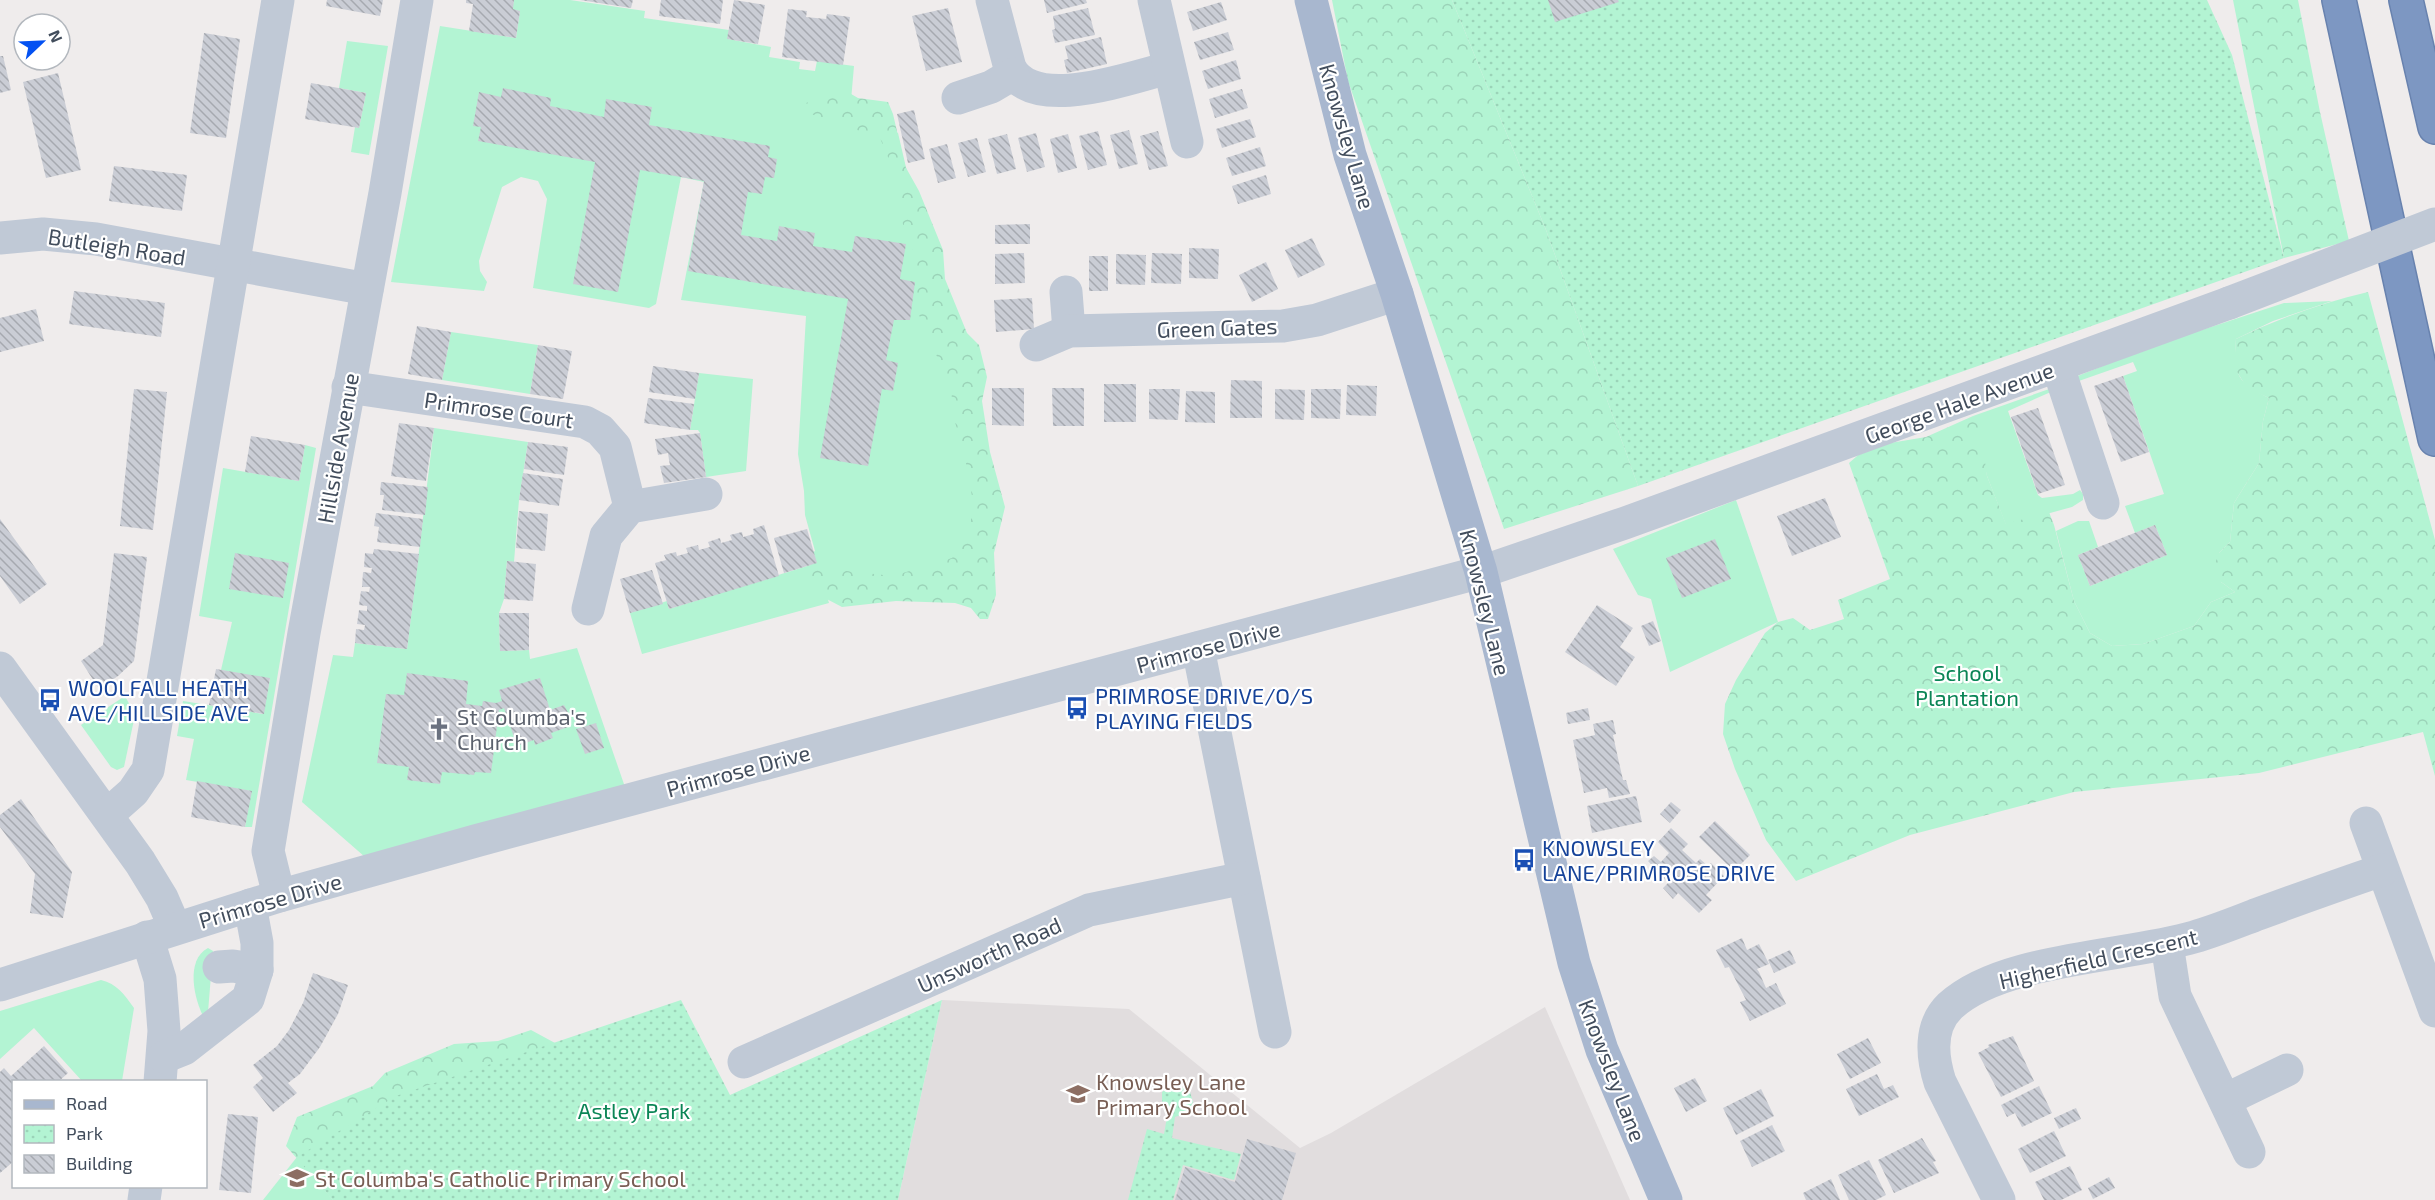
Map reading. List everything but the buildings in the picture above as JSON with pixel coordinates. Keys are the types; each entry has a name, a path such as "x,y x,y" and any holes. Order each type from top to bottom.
{"highway":[{"path":"2339,0 2435,439"},
{"path":"2406,0 2435,127"}],"main road":[{"name":"Knowsley Lane","path":"1311,0 1350,155 1397,294 1480,572 1574,963 1602,1050 1666,1200"}],"street":[{"path":"107,815 133,792 148,770 278,0"},
{"name":"Hillside Avenue","path":"162,1069 248,999 257,970 257,943 264,901 268,851 303,633 367,289 417,0"},
{"path":"992,0 1004,50 1013,74 1028,84 1049,91 1078,91 1169,68"},
{"path":"1154,0 1187,142"},
{"path":"958,98 991,87 1013,74"},
{"name":"George Hale Avenue","path":"1480,572 1583,538 2058,367 2435,224"},
{"name":"Butleigh Road","path":"0,238 43,234 96,239 367,289"},
{"path":"1066,292 1070,330"},
{"name":"Green Gates","path":"1036,345 1070,330 1283,326 1317,320 1397,294"},
{"path":"2058,367 2103,503"},
{"name":"Primrose Court","path":"348,387 585,422 600,430 615,447 630,507"},
{"path":"588,609 606,536 630,507 706,494"},
{"name":"Primrose Drive","path":"0,985 264,901 656,791 1480,572"},
{"path":"1198,648 1275,1032"},
{"path":"0,668 107,815 162,898 160,979 162,1069"},
{"path":"2366,823 2435,1011"},
{"name":"Higherfield Crescent","path":"1995,1199 1937,1075 1933,1054 1936,1025 1951,1005 1976,990 2018,973 2195,937 2382,870"},
{"name":"Unsworth Road","path":"744,1062 1089,910 1244,878"},
{"path":"2167,944 2175,996 2249,1152"},
{"path":"219,967 233,966 257,970"},
{"path":"2225,1100 2287,1070"}],"shaded area":[{"name":"Knowsley Lane Primary School","path":"942,1000 1129,1009 1300,1148 1331,1133 1545,1007 1630,1200 898,1200"}],"green space":[{"path":"514,0 570,0 645,11 644,18 729,30 728,39 771,47 769,57 800,62 799,69 815,71 817,61 854,66 850,112 898,133 989,524 980,591 826,593 829,603 642,654 630,613 667,601 669,609 817,563 823,580 805,515 798,454 806,316 681,300 704,182 681,177 656,304 649,308 533,288 547,199 538,181 521,177 502,187 479,261 480,271 487,282 484,291 391,282 440,26 516,38 520,11 512,10"},
{"path":"1332,0 1452,0 1546,230 1638,486 1504,529 1348,81"},
{"path":"1452,0 2207,0 2232,55 2284,258 1638,486 1546,230"},
{"path":"2233,0 2298,0 2349,241 2284,258"},
{"path":"347,41 388,46 369,155 351,152 355,127 359,128 366,93 339,88"},
{"path":"846,91 858,98 888,102 905,166 919,191 943,250 945,279 967,333 979,345 987,377 982,401 990,452 1005,507 994,553 996,595 988,619 980,619 971,608 955,603 896,601 842,607 819,595 812,577 810,551 822,552 828,569 893,576 952,558 969,537 973,502 964,452 954,419 951,389 913,301 917,261 898,211 898,181 880,138 808,113 805,104 820,93"},
{"name":"School Plantation","path":"2368,292 2435,540 2435,776 2423,732 2259,773 2074,792 1910,835 1796,881 1766,840 1735,769 1723,734 1725,704 1736,680 1765,633 1778,622 1793,618 1810,630 1844,619 1838,600 1890,579 1849,463 1864,450 1926,437 1973,416 1979,419 1987,476 2006,524 2049,512 2074,601 2090,633 2112,646 2143,644 2194,626 2211,602 2235,592 2221,582 2213,569 2219,553 2230,542 2234,503 2259,463 2263,421 2269,398 2247,388 2234,367 2236,339 2301,312"},
{"path":"2332,301 2273,321 2236,339 2239,376 2250,387 2269,398 2263,421 2259,463 2234,503 2230,542 2219,553 2221,582 2235,592 2211,602 2194,626 2143,644 2112,646 2090,633 2074,601 2056,531 2078,521 2089,521 2098,547 2078,555 2090,586 2167,555 2155,525 2135,533 2125,506 2164,494 2123,376 2137,371 2133,362 2076,382 2075,377 2156,345 2284,303"},
{"path":"451,332 538,345 530,394 442,380"},
{"path":"699,373 753,379 746,471 706,477 700,433 698,430 690,430"},
{"path":"2052,388 2053,391 2008,411 2038,495 2042,498 2073,494 2080,490 2083,500 2072,507 2006,525 1987,476 1973,416"},
{"path":"434,428 528,442 519,500 514,562 507,561 504,599 499,613 500,651 529,650 530,659 577,648 625,787 365,857 302,802 333,655 353,657 355,643 407,649"},
{"path":"305,445 316,448 252,827 245,827 251,791 186,780 194,739 177,736 183,701 263,714 270,679 221,670 232,622 199,616 223,468 299,481"},
{"path":"1736,500 1778,622 1670,672 1651,599 1638,595 1613,549"},
{"path":"125,696 135,715 124,767 117,770 111,767 81,725"},
{"path":"208,948 213,951 208,1012 204,1018 197,1001 194,970 196,961"},
{"path":"101,980 116,987 134,1008 122,1080 81,1080 34,1028 0,1059 0,1011"},
{"name":"Astley Park","path":"681,1000 730,1095 942,1000 898,1200 333,1200 297,1157 396,1096"},
{"path":"531,1030 555,1043 333,1200 286,1146 297,1117 373,1086 385,1073 454,1044 498,1041"},
{"path":"1171,1086 1182,1087 1190,1092 1193,1102 1189,1112 1175,1117 1172,1138 1241,1154 1234,1180 1183,1165 1173,1200 1128,1200 1147,1129 1164,1134 1167,1117 1162,1105 1162,1092"},
{"name":"St Columba's Catholic Primary School","path":"297,1157 333,1200 263,1200"}],"place":[{"name":"WOOLFALL HEATH AVE/HILLSIDE AVE","path":"50,700"},
{"name":"PRIMROSE DRIVE/O/S PLAYING FIELDS","path":"1077,708"},
{"name":"St Columba's Church","path":"439,729"},
{"name":"KNOWSLEY LANE/PRIMROSE DRIVE","path":"1524,860"},
{"name":"Knowsley Lane Primary School","path":"1078,1094"},
{"name":"St Columba's Catholic Primary School","path":"297,1178"}]}
